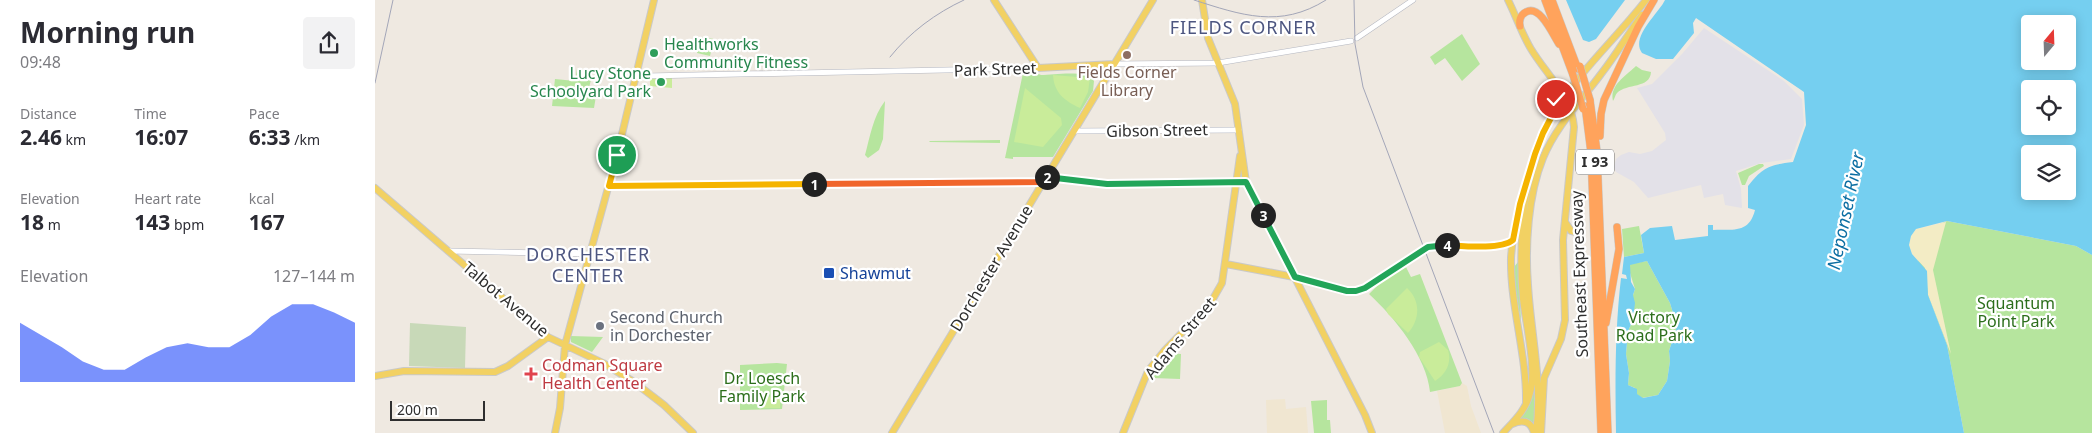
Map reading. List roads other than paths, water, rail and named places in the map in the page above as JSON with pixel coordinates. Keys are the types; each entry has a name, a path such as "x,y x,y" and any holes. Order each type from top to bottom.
{"highway":[{"name":"Southeast Expressway","path":"1545,0 1564,50 1577,71 1586,104 1587,143 1604,333 1603,433"},
{"name":"I 93","path":"1551,0 1577,71"},
{"name":"Southeast Expressway","path":"1556,0 1586,104 1597,151 1595,224"},
{"path":"1597,151 1604,100 1634,36 1654,0"},
{"path":"1514,14 1527,11 1541,16 1564,50"},
{"path":"1520,26 1521,17 1527,11"},
{"path":"1604,333 1619,249 1617,227"},
{"name":"Southeast Expressway","path":"1596,238 1603,433"}],"main road":[{"path":"555,433 560,408 565,345 609,186 654,0"},
{"path":"994,0 1038,68"},
{"name":"Dorchester Avenue","path":"892,433 1153,0"},
{"name":"Adams Street","path":"1202,0 1207,33 1233,98 1246,182 1365,414 1372,433"},
{"path":"1508,0 1532,50 1572,111 1574,140 1563,256 1565,320 1561,339 1545,374 1535,433"},
{"path":"1525,407 1525,376 1511,267 1511,252 1520,204 1539,141 1555,110 1646,0"},
{"path":"1541,433 1541,404 1527,274 1527,246 1536,178 1545,152 1555,134 1654,0"},
{"name":"Park Street","path":"1038,68 1114,64"},
{"path":"1555,84 1565,88 1575,84"},
{"path":"1555,84 1555,110"},
{"name":"Adams Street","path":"1123,433 1148,371 1165,350 1214,300 1222,283 1241,147"},
{"name":"Adams Street","path":"1237,182 1244,170"},
{"path":"1511,267 1519,257 1522,244 1530,175"},
{"path":"1237,182 1246,182"},
{"name":"Talbot Avenue","path":"375,188 548,337 603,363 634,382 664,405 693,433"},
{"path":"1565,222 1571,231 1581,234"},
{"path":"1226,264 1295,277 1343,290 1356,291 1388,274 1431,246 1506,244 1514,238"},
{"path":"1506,244 1511,252"},
{"path":"1503,433 1525,407 1532,387 1522,278 1522,244"},
{"path":"1519,332 1525,313"},
{"path":"375,376 404,371 499,372 548,337"},
{"path":"1525,376 1529,368 1530,359"},
{"path":"1538,373 1545,374"},
{"path":"1509,426 1525,421 1531,425 1535,433"}],"street":[{"path":"1357,38 1413,0"},
{"name":"Park Street","path":"1114,64 1218,62 1351,41"},
{"name":"Park Street","path":"637,74 646,76 1038,68"},
{"name":"Gibson Street","path":"1074,130 1239,130"},
{"path":"609,186 1045,179 1107,184 1237,182"},
{"path":"449,251 590,254"}],"water":[{"path":"1566,0 1625,0 1596,39 1589,42 1583,40"},
{"name":"Neponset River","path":"1665,0 2092,0 2092,255 2076,246 1947,221 1916,229 1911,236 1909,245 1912,254 1927,271 1928,295 1947,345 1964,433 1616,433 1618,317 1621,278 1627,279 1626,275 1622,274 1624,257 1644,253 1641,235 1650,228 1672,226 1675,240 1708,236 1708,225 1713,225 1713,230 1733,230 1744,227 1749,223 1755,210 1748,208 1748,186 1767,168 1793,162 1806,125 1804,92 1696,18 1693,23 1694,33 1673,59 1656,59 1642,53 1639,47 1640,40 1647,25","holes":["1647,261 1670,303 1677,326 1669,351 1670,361 1667,381 1658,395 1643,398 1637,394 1637,389 1628,385 1629,373 1626,354 1628,331 1633,320 1635,303 1633,295 1635,289 1631,282 1630,265"]}],"railway":[{"path":"375,83 393,0"},
{"path":"890,57 906,39 924,24 964,0"},
{"path":"1194,0 1244,14 1276,17 1309,9 1326,0"},
{"path":"1354,0 1355,44 1363,87 1494,433"}],"place":[{"name":"Healthworks Community Fitness","path":"654,53"},
{"name":"Fields Corner Library","path":"1127,55"},
{"name":"Lucy Stone Schoolyard Park","path":"661,82"},
{"name":"Shawmut","path":"829,273"},
{"name":"Second Church in Dorchester","path":"600,326"},
{"name":"Codman Square Health Center","path":"531,374"}],"district":[{"name":"FIELDS CORNER","path":"1243,28"},
{"name":"DORCHESTER CENTER","path":"588,265"}],"park label":[{"name":"Squantum Point Park","path":"2016,312"},
{"name":"Victory Road Park","path":"1654,326"},
{"name":"Dr. Loesch Family Park","path":"762,387"}]}
